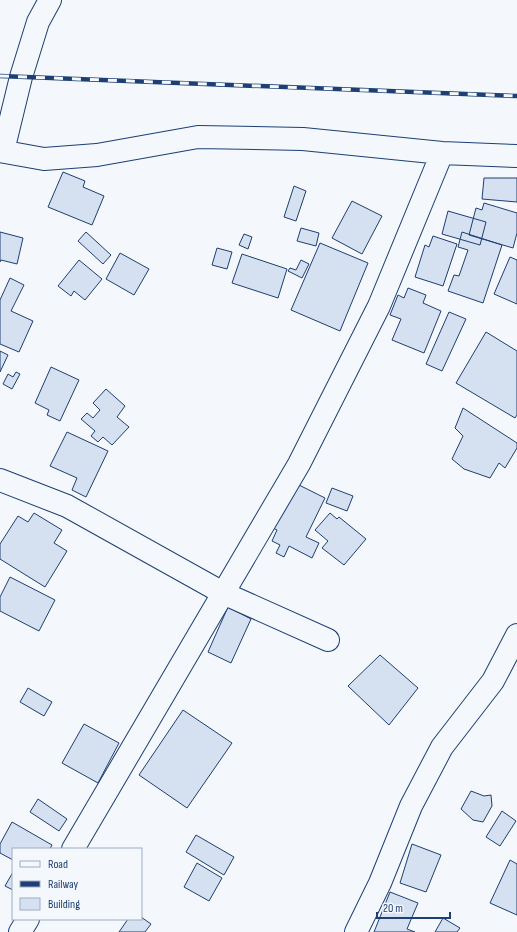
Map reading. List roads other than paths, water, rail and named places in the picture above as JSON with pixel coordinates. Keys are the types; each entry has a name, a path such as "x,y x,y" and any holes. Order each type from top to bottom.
{"street":[{"path":"50,0 38,22 21,77 2,151 44,159 96,155 198,136 303,139 442,152 517,156"},
{"path":"74,848 299,464 380,306 442,152"},
{"path":"0,480 67,506 223,593 328,640"},
{"path":"356,932 380,883 411,806 442,747 493,682 517,635"},
{"path":"20,932 27,920"}],"railway":[{"path":"0,76 517,96"}]}
